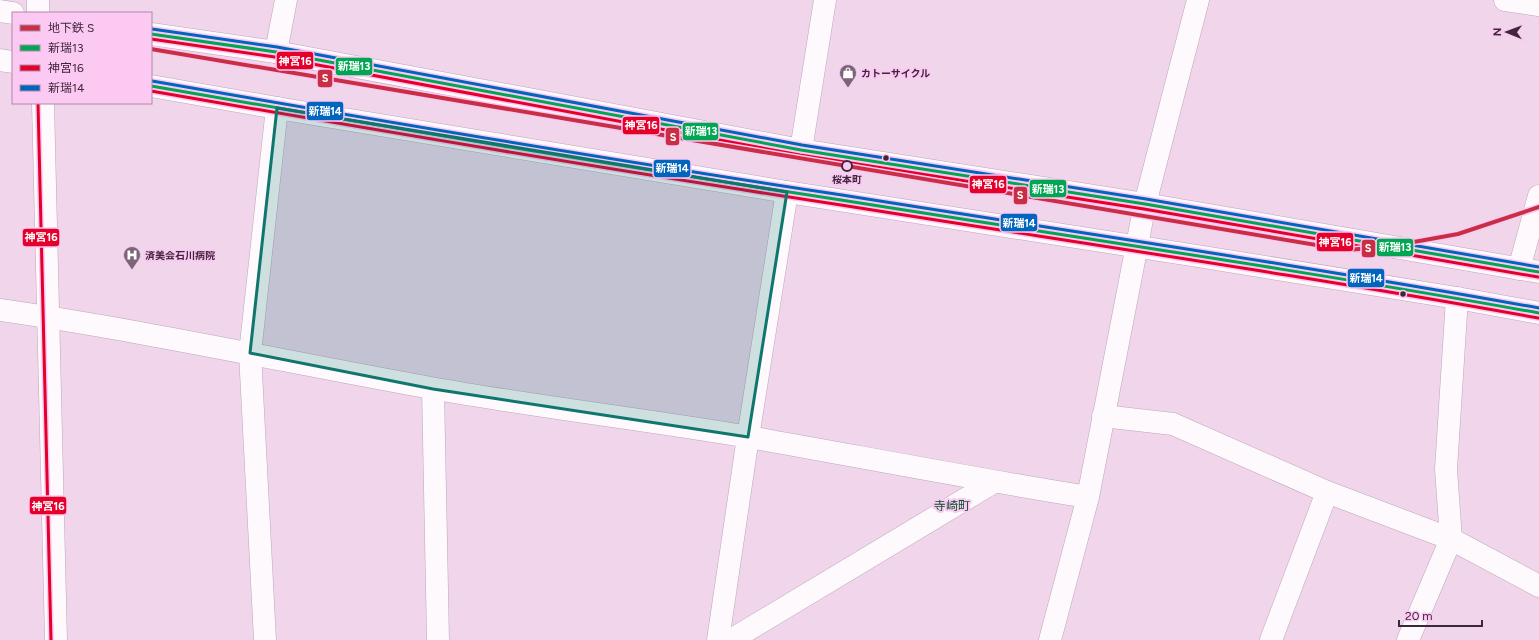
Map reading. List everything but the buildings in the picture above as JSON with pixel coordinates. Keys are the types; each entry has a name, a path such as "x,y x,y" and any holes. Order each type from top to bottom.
{"street":[{"path":"38,0 38,12"},
{"path":"276,52 286,0"},
{"path":"801,150 825,0"},
{"path":"1050,640 1088,497 1145,204 1198,0"},
{"path":"1505,0 1539,6"},
{"path":"0,11 12,13"},
{"path":"152,34 276,52 801,150 1145,204 1529,271 1539,196"},
{"path":"0,60 12,62"},
{"path":"152,86 787,192 1136,246 1457,298 1539,313"},
{"path":"42,104 56,640"},
{"path":"265,640 250,353 277,108"},
{"path":"718,640 748,437 787,192"},
{"path":"1408,640 1451,539 1446,469 1457,298"},
{"path":"0,310 48,317 250,353 433,389 748,437 994,482 1088,497"},
{"path":"433,389 438,640"},
{"path":"1103,416 1173,424 1327,492 1451,539 1539,586"},
{"path":"731,640 994,482"},
{"path":"1271,640 1327,492"}],"highlighted area":[{"path":"277,108 787,192 748,437 433,389 250,353"}],"metro line":[{"name":"S","path":"152,49 1346,250 1386,247 1458,234 1539,207"}],"transit line":[{"name":"新瑞14","path":"152,29 277,47 802,145 1146,199 1539,267"},
{"name":"新瑞13","path":"152,34 276,52 801,150 1145,204 1539,272"},
{"name":"神宮16","path":"152,39 275,57 800,155 1144,209 1538,277"},
{"name":"新瑞14","path":"152,81 583,154 1278,264 1539,308"},
{"name":"新瑞13","path":"152,86 582,159 1278,269 1539,313"},
{"name":"神宮16","path":"152,91 582,164 1277,274 1538,318"},
{"name":"神宮16","path":"38,104 51,640"}],"place":[{"name":"カトーサイクル","path":"848,88"},
{"name":"桜本町","path":"847,166"},
{"name":"済美会石川病院","path":"132,270"}],"district":[{"name":"寺崎町","path":"952,506"}]}
